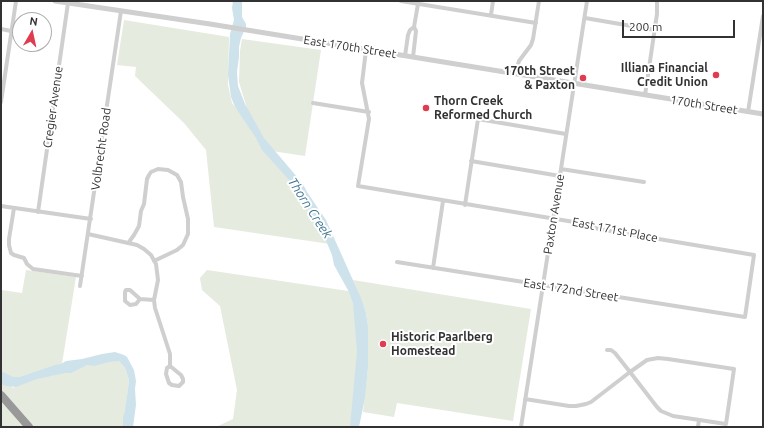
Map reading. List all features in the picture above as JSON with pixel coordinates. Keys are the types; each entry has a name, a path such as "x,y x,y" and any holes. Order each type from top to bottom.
{"highway":[{"path":"1,395 29,427"}],"street":[{"path":"1,102 16,1"},
{"name":"East 170th Street","path":"55,1 210,24 645,95"},
{"path":"402,1 536,23"},
{"path":"442,8 443,1"},
{"path":"491,15 493,1"},
{"path":"515,74 519,61 531,45 533,39 539,1"},
{"name":"Paxton Avenue","path":"521,427 587,1"},
{"path":"645,95 655,30 657,1"},
{"name":"Cregier Avenue","path":"38,212 68,3"},
{"path":"413,57 416,31 414,27 418,4"},
{"name":"Volbrecht Road","path":"80,286 121,11"},
{"path":"748,112 763,16"},
{"path":"585,18 655,30"},
{"path":"405,56 408,35 410,30 414,27"},
{"path":"1,29 11,31"},
{"path":"313,103 369,112 363,90 362,78 366,50"},
{"name":"170th Street","path":"645,95 763,114"},
{"name":"East 171st Place","path":"369,112 358,186 580,223 599,229 754,255 745,317"},
{"path":"465,205 478,119 566,134"},
{"path":"471,161 560,176"},
{"path":"129,242 137,230 144,204 147,179 149,175 154,170 158,169 173,172 180,178 188,224 188,234 183,245 177,250 154,262"},
{"path":"561,169 644,182"},
{"path":"433,268 443,201"},
{"path":"1,206 91,219"},
{"path":"14,208 9,238 11,253 24,258 27,264 33,269 82,276"},
{"path":"88,234 129,242 144,249 154,262 158,280 154,300 156,316 169,348 170,366 166,371 166,374 169,383 179,386 183,382 183,379 181,375 170,366"},
{"name":"East 172nd Street","path":"397,262 745,317"},
{"path":"140,299 154,300"},
{"path":"525,399 570,406 586,404 591,402 630,372 647,360 658,358 734,369 726,424 669,415 661,411 657,407 630,372 615,353 611,350 607,350"},
{"path":"698,427 699,420"}],"shaded area":[{"path":"124,20 229,37 228,85 232,103 263,145 287,174 321,223 330,244 214,227 206,150 184,123 135,76 136,67 117,65"},
{"path":"242,39 321,50 305,156 272,151 249,115 239,82"},
{"path":"26,270 76,277 61,370 13,379 5,375 13,388 32,378 109,359 119,361 125,368 129,380 126,427 1,427 1,290 22,293"},
{"path":"207,270 355,292 360,302 354,427 216,427 233,419 237,390 220,306 202,290 200,278"},
{"path":"353,280 531,309 513,421 397,403 394,417 363,412 368,368 368,326 366,313"}],"water":[{"name":"Thorn Creek","path":"233,1 242,1 242,17 246,24 239,47 237,72 238,86 245,104 264,138 303,184 326,220 361,298 366,313 368,326 368,368 365,398 359,427 350,427 357,351 353,303 349,292 334,265 332,255 321,229 299,191 262,150 256,138 235,107 231,97 228,75 230,34 234,20 232,8"},
{"path":"115,352 127,357 134,370 136,381 136,405 133,427 123,427 129,380 125,368 119,361 94,366 87,365 71,373 37,379 16,387 1,384 1,371 13,377 20,377 66,361"}],"place":[{"name":"Illiana Financial Credit Union","path":"716,75"},
{"name":"170th Street & Paxton","path":"583,78"},
{"name":"Thorn Creek Reformed Church","path":"426,108"},
{"name":"Historic Paarlberg Homestead","path":"383,344"}]}
